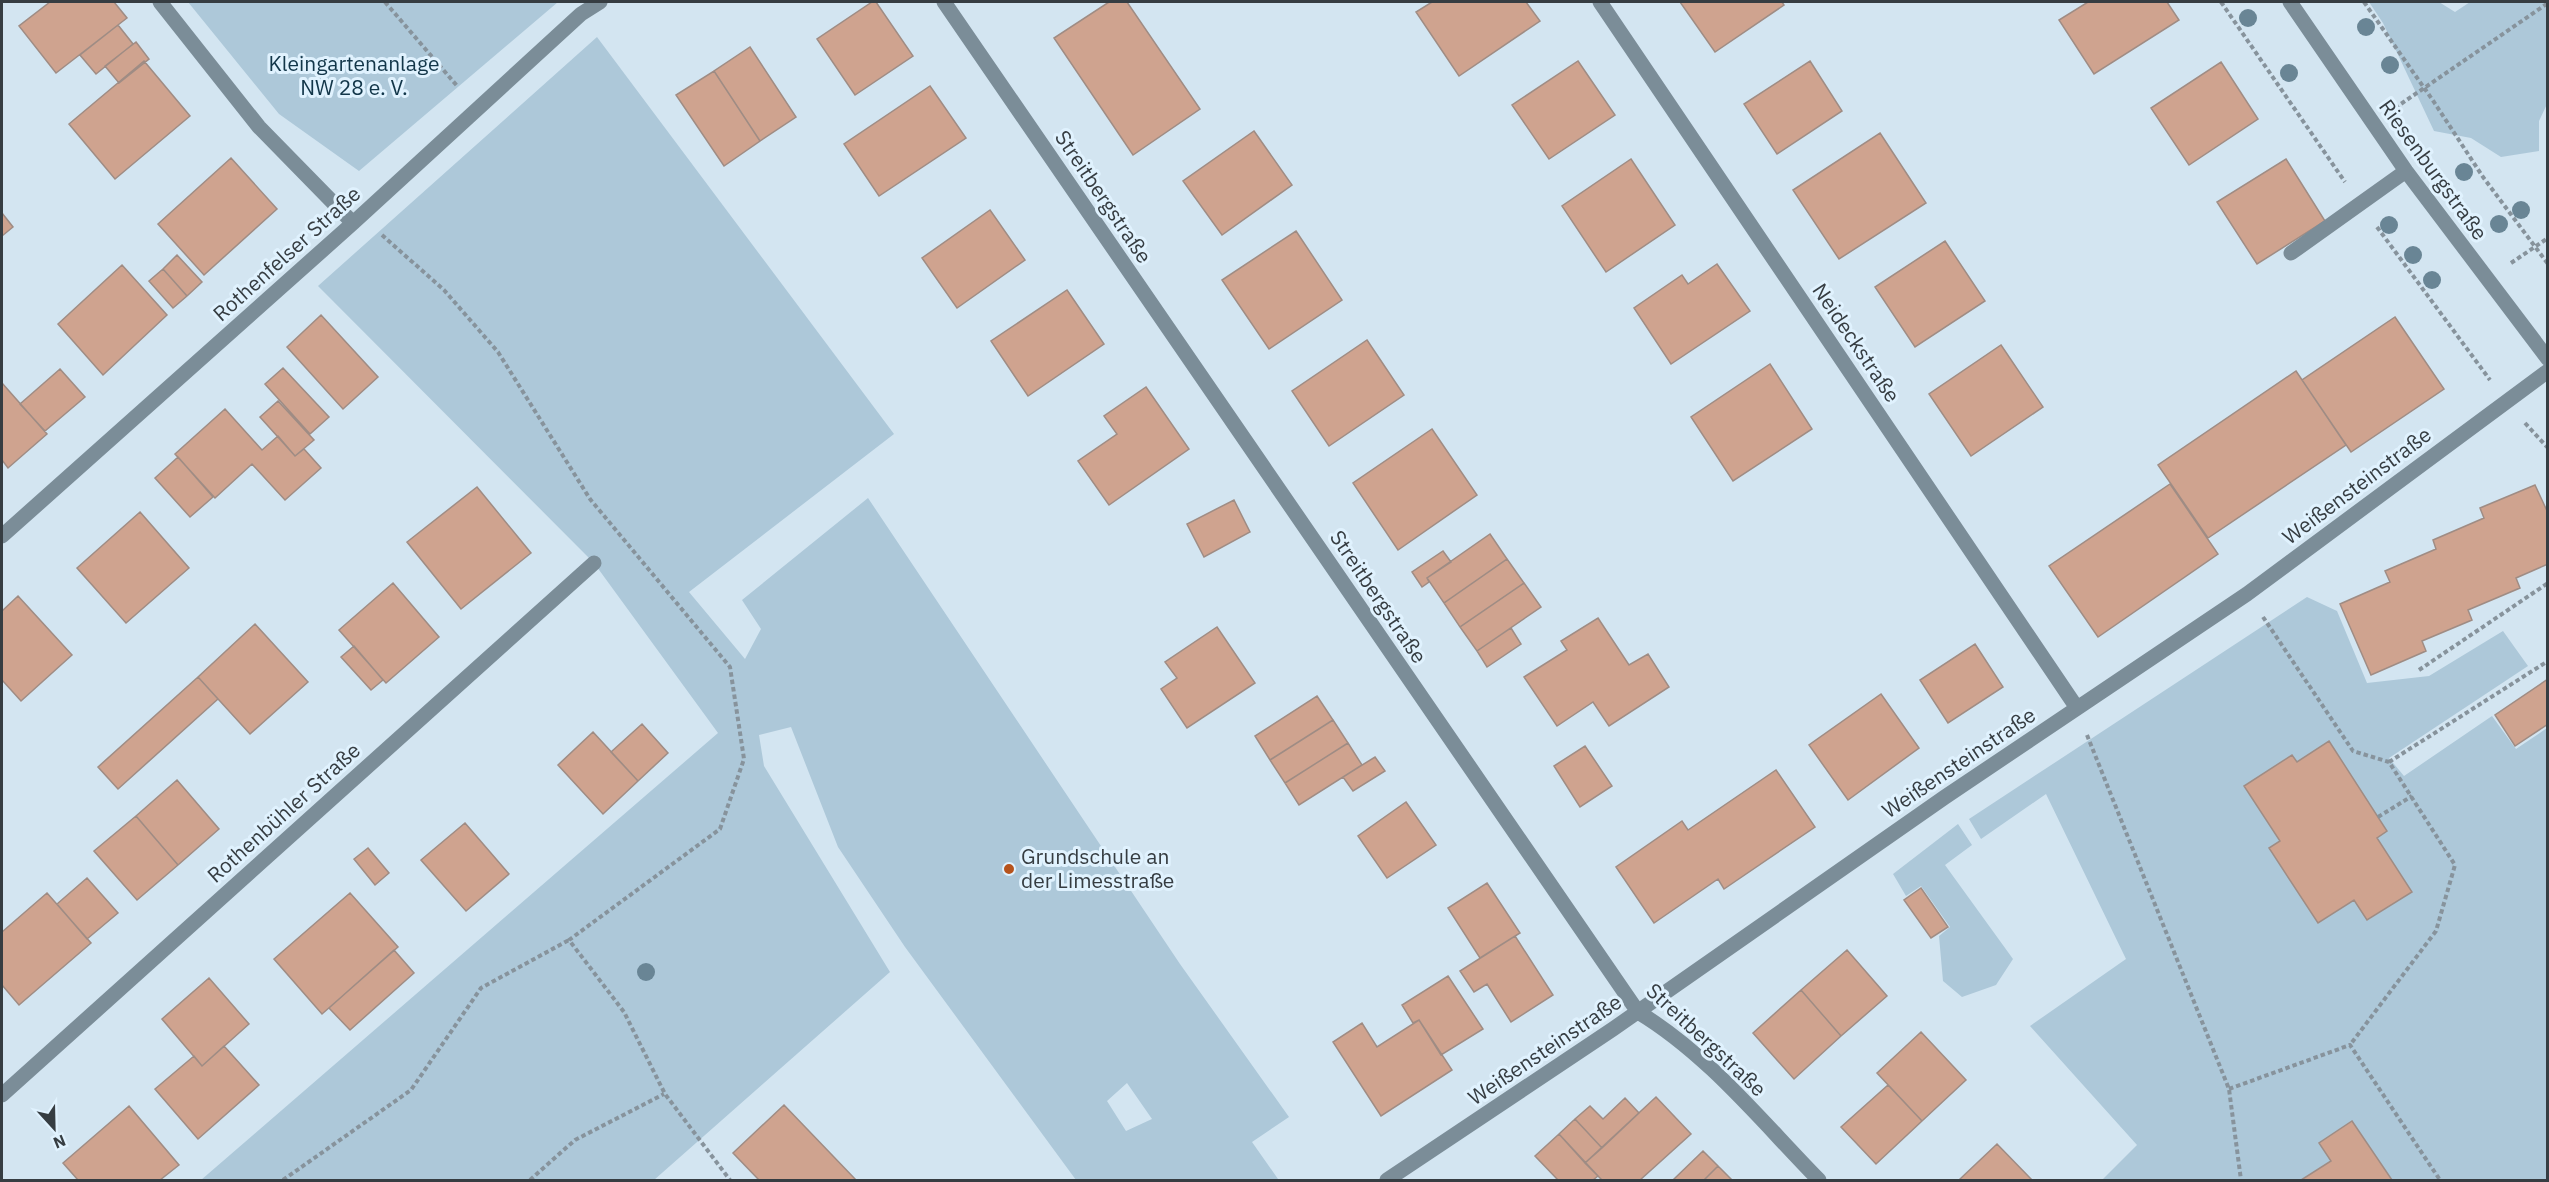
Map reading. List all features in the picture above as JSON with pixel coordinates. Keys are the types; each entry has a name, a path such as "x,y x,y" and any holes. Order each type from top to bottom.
{"street":[{"path":"160,2 259,127 353,223"},
{"name":"Rothenfelser Straße","path":"2,536 353,223 581,14 600,2"},
{"name":"Streitbergstraße","path":"944,2 1638,1012 1667,1030 1717,1075 1819,1180"},
{"name":"Neideckstraße","path":"1600,2 2077,708"},
{"name":"Riesenburgstraße","path":"2290,2 2406,171 2547,359"},
{"path":"2291,253 2406,171"},
{"name":"Weißensteinstraße","path":"1387,1180 1638,1012 1945,797 2247,594 2547,371"},
{"name":"Rothenbühler Straße","path":"2,1095 594,563"}],"path":[{"path":"385,2 458,87"},
{"path":"2364,2 2483,177 2547,264"},
{"path":"2372,123 2547,3"},
{"path":"283,1180 411,1090 481,988 569,939 720,829 744,759 730,667 590,499 498,352 444,290 376,231"},
{"path":"2487,280 2547,238"},
{"path":"2419,670 2547,583"},
{"path":"2229,1089 2350,1046 2436,931 2455,865 2389,762 2353,751 2247,594"},
{"path":"2389,762 2547,661"},
{"path":"2087,734 2229,1089 2241,1180"},
{"path":"2378,817 2412,796"},
{"path":"569,939 624,1012 665,1094 730,1180"},
{"path":"2350,1046 2440,1180"},
{"path":"530,1180 574,1140 665,1094"}],"green space":[{"name":"Kleingartenanlage NW 28 e. V.","path":"188,2 558,2 359,171 279,114"},
{"path":"2369,2 2439,2 2455,12 2470,2 2547,2 2547,104 2539,121 2539,151 2501,157 2471,138 2434,131 2383,23"},
{"path":"597,37 894,434 689,592 745,659 761,629 742,600 868,498 1180,964 1289,1117 1252,1142 1278,1179 1076,1180 905,947 838,847 791,727 759,735 764,766 890,972 654,1180 201,1180 718,733 594,563 318,286","holes":["1127,1083 1152,1119 1126,1131 1107,1101"]},
{"path":"2307,597 2337,611 2367,683 2429,676 2503,631 2528,666 2389,758 2404,776 2492,716 2516,749 2547,728 2547,1180 2392,1180 2352,1121 2319,1143 2331,1161 2301,1180 2102,1180 2137,1145 2030,1026 2126,959 2046,794 1981,839 1969,819","holes":["2329,742 2387,831 2377,838 2412,892 2368,920 2354,900 2318,923 2270,849 2280,841 2244,786 2292,755 2297,762"]},
{"path":"1958,824 1972,845 1945,865 2013,959 1996,985 1962,997 1943,981 1939,936 1950,927 1921,886 1906,896 1893,874"}],"building":[{"path":"50,2 114,2 127,18 56,73 19,26"},
{"path":"872,2 876,2 913,56 855,95 817,39"},
{"path":"1109,2 1127,2 1200,109 1133,155 1054,38"},
{"path":"1432,2 1526,2 1540,21 1459,76 1416,12"},
{"path":"1680,2 1782,2 1784,5 1715,52"},
{"path":"2088,2 2167,2 2179,20 2094,74 2059,20"},
{"path":"118,25 133,44 96,74 80,55"},
{"path":"136,42 149,59 119,83 105,66"},
{"path":"750,47 796,117 760,141 714,71"},
{"path":"144,61 190,116 115,179 69,124"},
{"path":"1578,61 1615,115 1549,159 1512,105"},
{"path":"1810,61 1842,111 1777,154 1744,104"},
{"path":"2221,62 2258,119 2189,165 2151,108"},
{"path":"714,71 760,141 724,166 676,95"},
{"path":"930,86 966,138 879,196 844,144"},
{"path":"1254,131 1292,185 1222,235 1183,181"},
{"path":"1880,133 1926,203 1839,259 1793,190"},
{"path":"231,158 277,209 204,275 158,224"},
{"path":"1631,159 1675,225 1606,272 1562,206"},
{"path":"2286,159 2325,221 2257,264 2217,202"},
{"path":"990,210 1025,260 957,308 922,258"},
{"path":"2,213 13,227 2,236"},
{"path":"1296,231 1342,300 1269,349 1222,280"},
{"path":"1945,241 1985,301 1915,347 1875,287"},
{"path":"177,255 202,282 187,296 163,269"},
{"path":"1717,264 1750,311 1671,364 1634,308 1682,275 1688,284"},
{"path":"122,265 167,315 103,375 58,324"},
{"path":"163,269 187,296 173,308 149,281"},
{"path":"1067,290 1104,344 1028,396 991,341"},
{"path":"321,315 378,377 343,409 287,347"},
{"path":"2395,317 2444,389 2351,452 2302,380"},
{"path":"1367,340 1404,395 1329,446 1292,391"},
{"path":"2001,345 2043,407 1971,456 1929,394"},
{"path":"1770,364 1812,429 1733,481 1691,417"},
{"path":"283,368 329,417 310,434 265,384"},
{"path":"60,369 85,397 45,431 20,404"},
{"path":"2296,371 2346,445 2208,538 2158,465"},
{"path":"2,383 47,434 8,468 2,460"},
{"path":"1146,387 1189,449 1109,505 1078,461 1117,434 1104,416"},
{"path":"278,401 314,440 295,456 260,417"},
{"path":"225,409 262,450 278,436 295,456 304,449 321,468 285,500 252,464 215,498 175,454"},
{"path":"1432,429 1477,495 1398,550 1353,483"},
{"path":"178,457 213,497 190,517 155,478"},
{"path":"2170,484 2218,554 2098,637 2049,566"},
{"path":"2535,485 2548,513 2548,564 2516,578 2520,588 2468,610 2472,620 2422,641 2426,651 2371,675 2340,604 2390,582 2385,571 2436,549 2433,540 2484,518 2480,508"},
{"path":"477,487 531,553 461,609 407,542"},
{"path":"1234,500 1250,532 1204,557 1187,524"},
{"path":"140,512 189,568 126,623 77,568"},
{"path":"1490,534 1507,559 1444,603 1427,578"},
{"path":"1443,551 1451,562 1427,578 1429,582 1422,587 1412,572"},
{"path":"1507,559 1524,583 1460,627 1444,603"},
{"path":"393,583 439,637 386,683 339,630"},
{"path":"1524,583 1541,607 1477,651 1460,627"},
{"path":"18,596 72,655 21,701 2,680 2,611"},
{"path":"1598,618 1629,665 1648,654 1669,687 1609,726 1593,702 1557,726 1524,677 1567,650 1561,641"},
{"path":"255,624 308,682 250,734 198,677"},
{"path":"1217,627 1255,683 1187,728 1161,689 1177,678 1165,662"},
{"path":"1511,628 1521,644 1487,667 1477,651"},
{"path":"1975,644 2003,687 1948,723 1920,680"},
{"path":"354,646 383,680 371,690 341,657"},
{"path":"198,677 218,699 118,789 98,767"},
{"path":"2548,679 2548,724 2515,746 2495,715"},
{"path":"1881,694 1919,748 1848,800 1809,745"},
{"path":"1317,696 1333,720 1270,760 1255,736"},
{"path":"1333,720 1348,743 1285,783 1270,760"},
{"path":"642,724 668,753 638,781 611,752"},
{"path":"593,732 638,781 603,814 558,765"},
{"path":"2329,741 2387,831 2377,838 2412,892 2367,920 2354,900 2318,923 2269,848 2280,841 2244,786 2292,755 2297,762"},
{"path":"1348,743 1362,765 1299,805 1285,783"},
{"path":"1585,746 1612,786 1580,807 1554,766"},
{"path":"1375,757 1385,771 1353,791 1343,777"},
{"path":"1776,770 1815,827 1724,889 1718,879 1654,923 1616,867 1682,821 1688,830"},
{"path":"177,780 219,829 178,865 136,816"},
{"path":"1406,802 1436,845 1387,878 1358,836"},
{"path":"136,816 178,865 137,900 94,851"},
{"path":"465,823 509,874 466,911 421,860"},
{"path":"368,848 389,873 375,885 354,859"},
{"path":"87,878 118,913 87,939 57,904"},
{"path":"1487,883 1520,933 1480,958 1448,908"},
{"path":"1921,888 1948,927 1931,938 1904,900"},
{"path":"47,893 91,943 19,1005 2,985 2,932"},
{"path":"350,893 398,947 322,1014 274,959"},
{"path":"1515,936 1553,995 1511,1022 1487,984 1474,992 1460,971"},
{"path":"394,950 414,973 350,1030 329,1008"},
{"path":"1847,950 1887,996 1841,1036 1801,990"},
{"path":"1448,976 1483,1029 1441,1055 1419,1020 1413,1023 1402,1005"},
{"path":"209,978 249,1024 202,1066 162,1019"},
{"path":"1801,990 1841,1036 1794,1079 1753,1033"},
{"path":"1419,1020 1452,1070 1381,1116 1333,1042 1362,1023 1377,1047"},
{"path":"1921,1032 1966,1080 1922,1121 1877,1073"},
{"path":"224,1046 259,1085 198,1139 155,1089 194,1056 202,1066"},
{"path":"1888,1085 1922,1121 1876,1164 1841,1127"},
{"path":"1656,1097 1691,1134 1640,1180 1602,1180 1585,1163"},
{"path":"1625,1098 1639,1113 1602,1148 1575,1119 1590,1106 1603,1119"},
{"path":"784,1105 856,1180 759,1180 733,1153"},
{"path":"129,1106 179,1165 160,1180 78,1180 63,1163"},
{"path":"1575,1119 1602,1148 1585,1163 1559,1134"},
{"path":"2352,1121 2392,1180 2301,1180 2331,1161 2319,1143"},
{"path":"1559,1134 1598,1176 1593,1180 1558,1180 1535,1156"},
{"path":"1997,1144 2032,1180 1959,1180"},
{"path":"1703,1151 1718,1166 1704,1180 1673,1180"},
{"path":"1718,1166 1732,1180 1704,1180"}],"place":[{"name":"Grundschule an der Limesstraße","path":"1009,869"}]}
